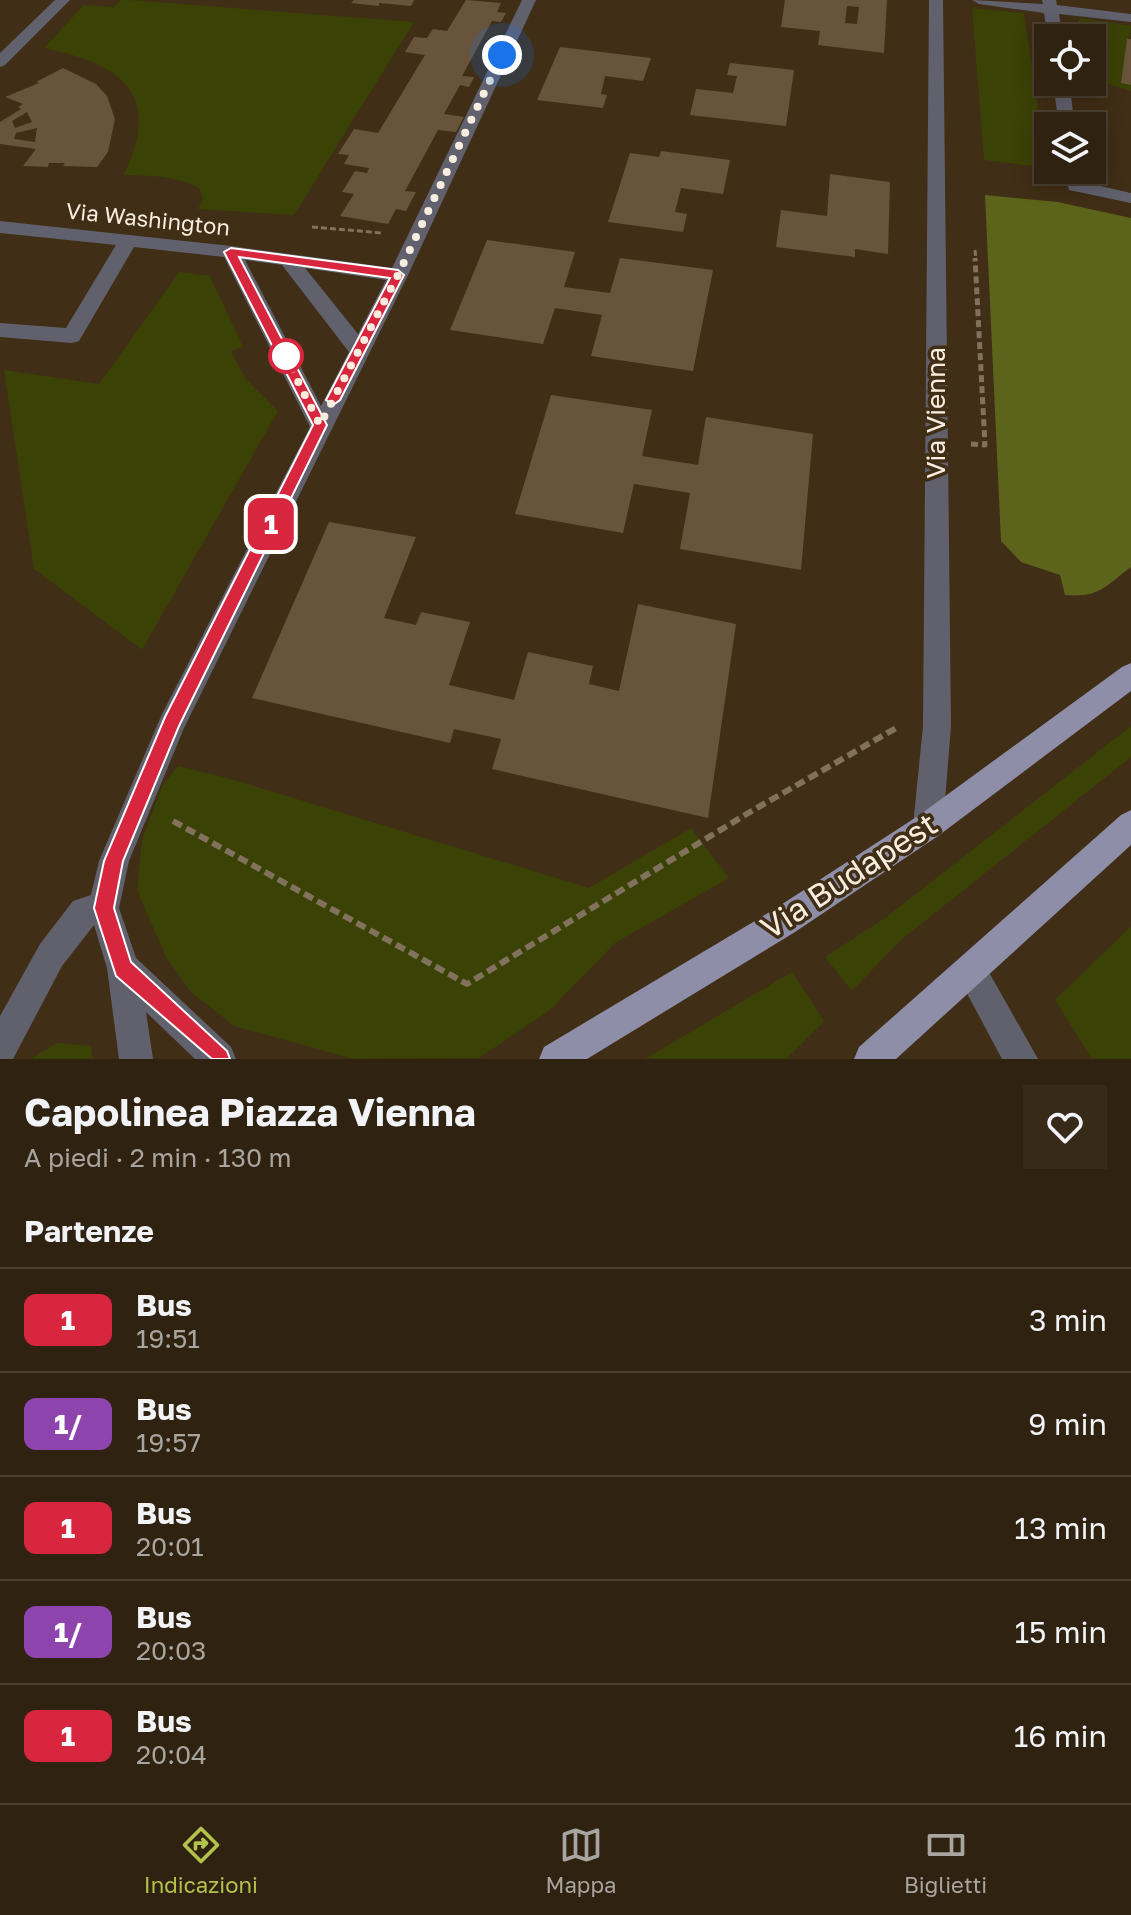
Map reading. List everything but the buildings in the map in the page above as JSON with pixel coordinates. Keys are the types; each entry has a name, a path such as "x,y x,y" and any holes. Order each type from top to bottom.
{"main road":[{"name":"Via Budapest","path":"556,1059 784,921 928,826 1131,675"},
{"path":"871,1059 1131,825"}],"street":[{"path":"0,62 63,0"},
{"path":"136,1059 123,968 104,908 114,861 172,723 398,275 529,0"},
{"name":"Via Vienna","path":"928,826 937,726 936,0"},
{"path":"979,0 1050,5 1131,18"},
{"path":"1075,184 1131,198"},
{"name":"Via Washington","path":"0,227 231,252 398,275"},
{"path":"0,330 72,336 128,241"},
{"path":"231,252 320,425"},
{"path":"289,261 358,349"},
{"path":"0,1049 51,955 84,912 104,908"},
{"path":"123,968 219,1059"},
{"path":"971,971 1021,1059"}],"path":[{"path":"165,817 467,984 750,812 903,724"}],"green space":[{"path":"121,0 414,22 294,215 198,209 203,199 199,188 162,177 124,175 135,147 139,123 136,103 128,87 95,63 44,48 84,5 114,7"},
{"path":"972,8 1024,13 1039,112 1034,112 1034,166 984,160"},
{"path":"1080,18 1131,26 1121,83 1131,85 1131,91 1106,83 1106,24 1076,24"},
{"path":"985,195 1058,202 1131,218 1131,567 1108,585 1086,595 1065,595 1060,575 1021,562 1001,541"},
{"path":"179,272 210,276 243,347 231,351 245,378 278,411 142,650 34,569 4,370 99,384"},
{"path":"1131,726 1131,757 901,940 852,991 825,957 885,918"},
{"path":"178,766 231,779 589,888 691,828 729,878 615,943 550,1010 479,1058 354,1059 234,1026 190,991 166,957 137,890 142,840 162,786"},
{"path":"1131,926 1131,1059 1092,1059 1055,1000"},
{"path":"792,972 824,1021 786,1059 645,1059"},
{"path":"57,1043 91,1046 93,1059 31,1059"}],"bus line":[{"name":"1","path":"219,1059 123,968 104,908 114,861 172,723 320,425 231,252 398,275 333,400"}],"route":[{"path":"286,356 282,350 320,425 398,275 502,55"}]}
